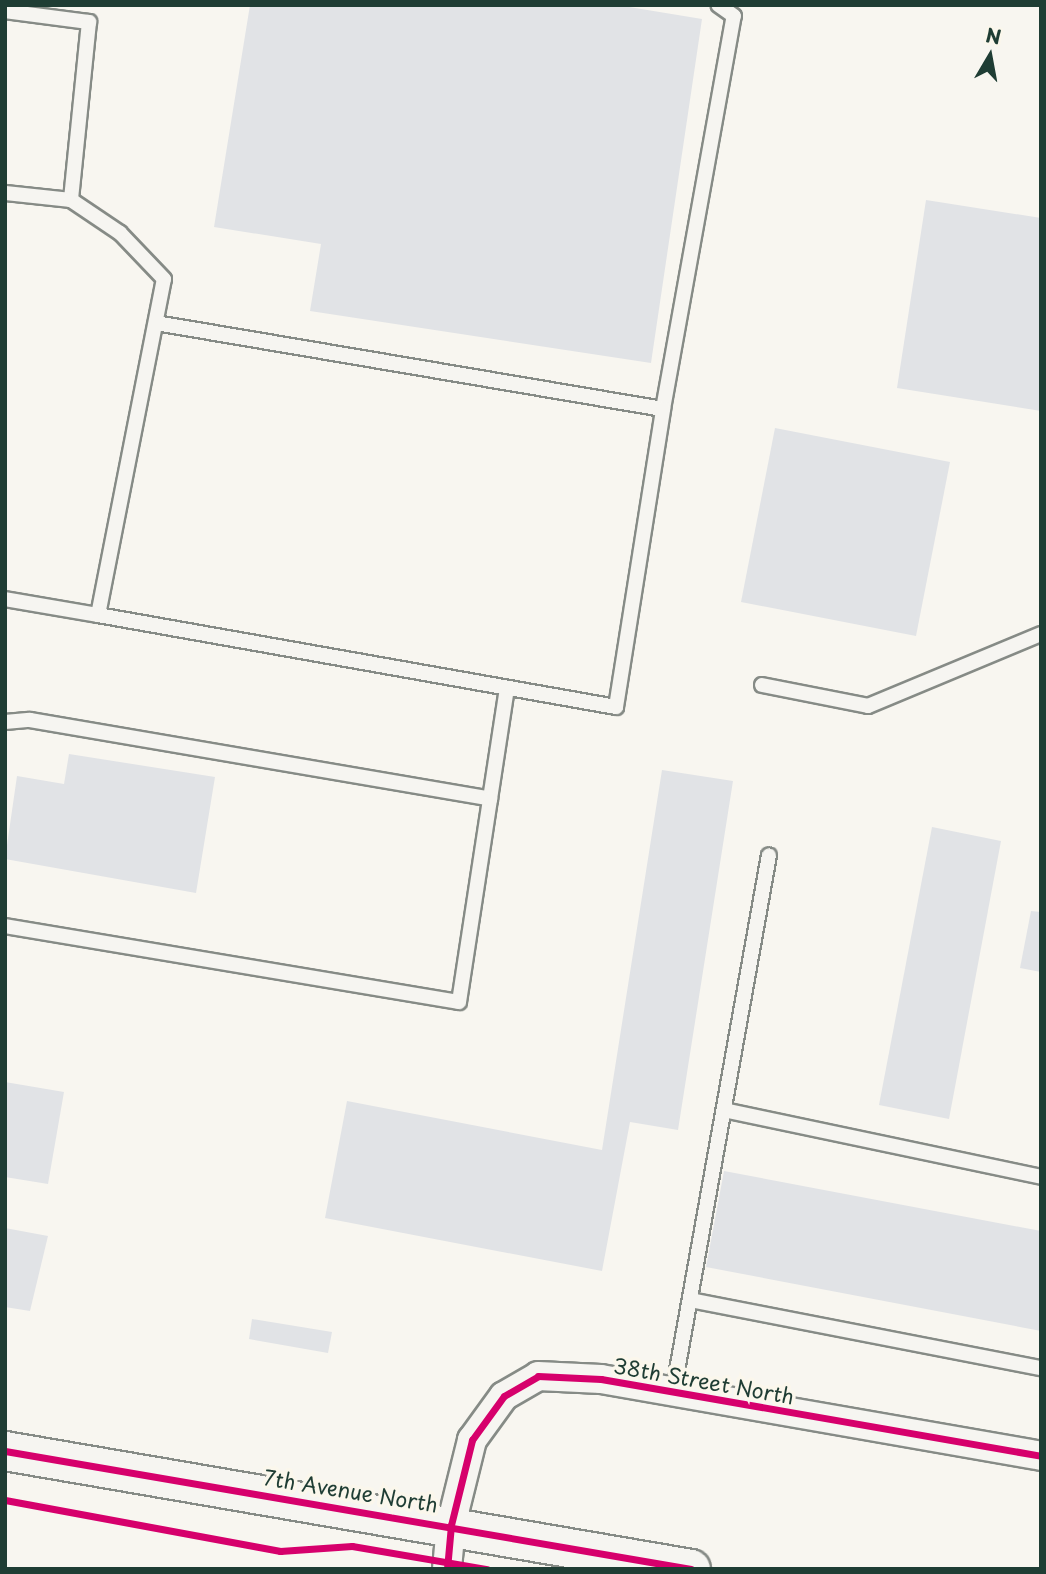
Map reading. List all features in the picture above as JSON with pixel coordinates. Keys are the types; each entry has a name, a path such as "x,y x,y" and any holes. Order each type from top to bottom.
{"street":[{"name":"38th Street North","path":"447,1569 451,1525 472,1440 516,1389 538,1376 601,1379 1041,1455"},
{"name":"7th Avenue North","path":"5,1451 451,1525 691,1569"}],"lane":[{"path":"71,200 91,5"},
{"path":"5,599 616,707 663,409 734,16 718,5"},
{"path":"5,11 89,22"},
{"path":"5,193 71,200 120,233 164,279 99,615"},
{"path":"156,323 663,409"},
{"path":"762,685 867,706 1041,634"},
{"path":"5,926 459,1002 507,688"},
{"path":"5,722 30,720 490,799"},
{"path":"673,1393 769,855"},
{"path":"724,1110 1041,1177"},
{"path":"690,1300 1041,1368"}],"building":[{"path":"250,5 617,5 702,19 651,363 310,311 321,244 214,227"},
{"path":"926,200 1041,218 1041,411 897,388"},
{"path":"775,428 950,462 916,636 741,602"},
{"path":"69,754 215,777 196,893 5,859 17,776 64,784"},
{"path":"662,770 733,781 678,1130 630,1122 602,1271 325,1218 347,1101 602,1150"},
{"path":"932,827 1001,841 949,1119 879,1105"},
{"path":"1031,911 1041,912 1041,972 1020,968"},
{"path":"5,1082 64,1092 48,1184 5,1177"},
{"path":"724,1171 1041,1231 1041,1331 706,1267"},
{"path":"5,1228 48,1236 30,1311 5,1307"},
{"path":"252,1319 332,1332 328,1353 249,1339"}],"cycle path":[{"path":"447,1569 451,1525 472,1440 504,1396 538,1376 601,1379 1041,1456"},
{"path":"5,1451 691,1569"},
{"path":"5,1500 280,1551 352,1546 487,1569"}]}
